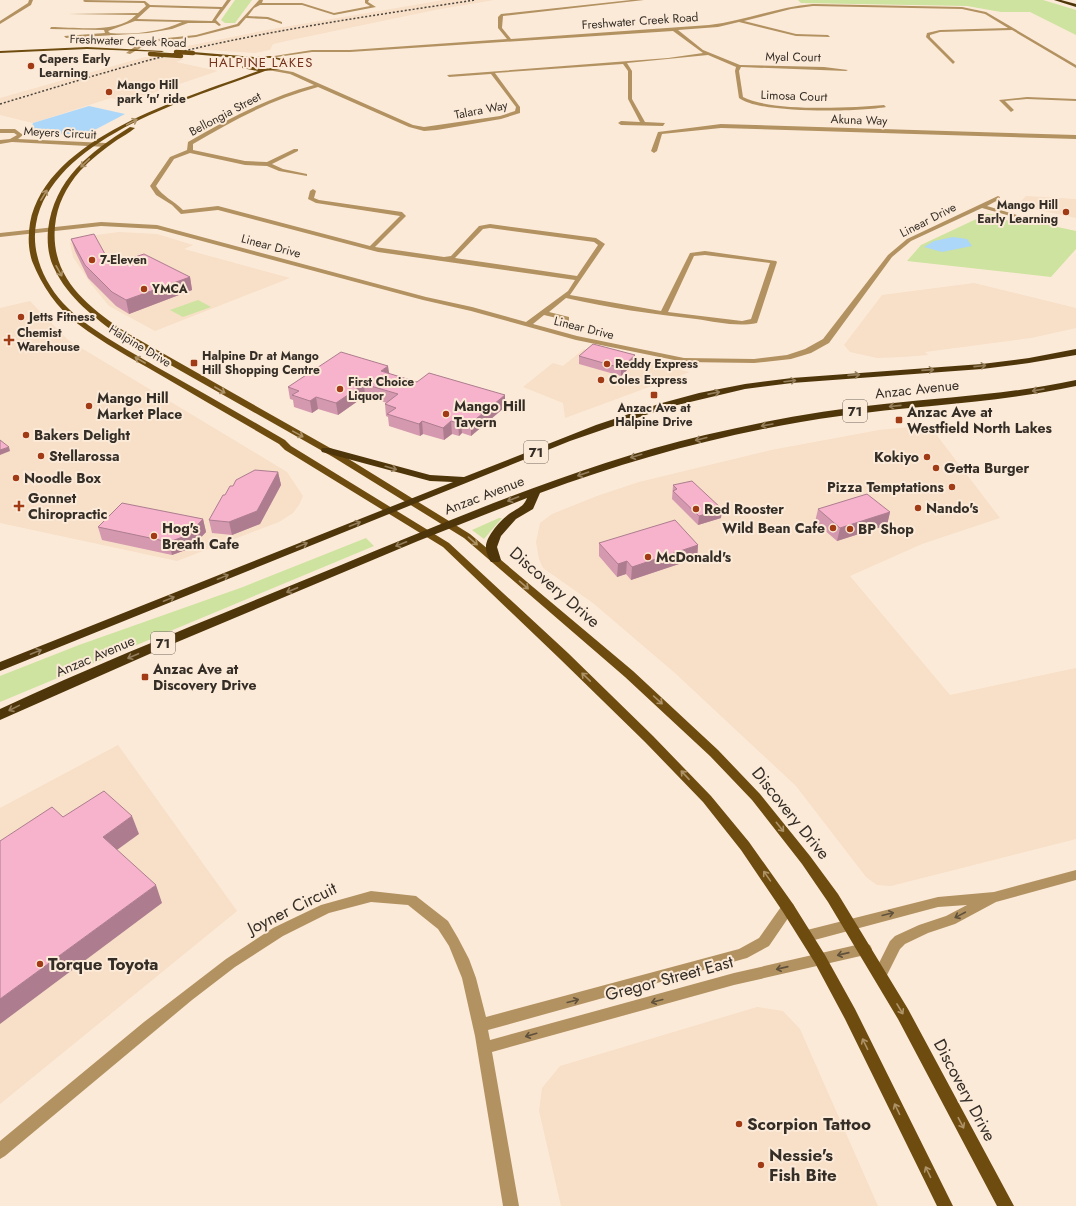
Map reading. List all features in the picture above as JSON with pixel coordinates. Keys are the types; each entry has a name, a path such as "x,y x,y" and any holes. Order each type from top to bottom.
{"highway":[{"path":"1056,0 1076,6"},
{"name":"Anzac Avenue","path":"0,667 413,501 632,415 701,395 758,385 803,379 964,368 1024,362 1076,352"},
{"name":"Anzac Avenue","path":"0,715 143,652 449,524 535,491 652,452 735,431 850,411 1001,396 1076,383"},
{"path":"326,450 430,478 469,479"},
{"path":"495,560 491,546 496,535 512,516 529,507 535,491"}],"main road":[{"name":"Freshwater Creek Road","path":"0,53 81,48 162,51 256,58"},
{"name":"Freshwater Creek Road","path":"0,53 128,53 224,58 243,65 267,69"},
{"path":"243,65 256,58 270,57 285,63"},
{"name":"Halpine Drive","path":"285,63 230,81 152,112 96,143 65,168 46,191 36,210 31,234 36,265 50,291 60,304 96,334 282,442 288,448 391,510 427,534"},
{"name":"Halpine Drive","path":"230,81 238,76 243,65"},
{"name":"Halpine Drive","path":"196,95 134,127 108,144 81,167 67,184 54,209 51,232 53,258 59,273 70,289 94,314 124,336 413,501"},
{"name":"Discovery Drive","path":"413,501 467,536 629,674 714,753 756,797 833,898 865,949 1006,1206"},
{"path":"427,534 446,545 502,596 677,767 707,799 746,846 807,936 820,959 850,1014 945,1206"}],"street":[{"path":"0,23 30,4 31,0"},
{"path":"214,22 222,8 229,0"},
{"path":"128,53 150,42 196,36 228,29 238,25 253,7 260,2 302,4 336,14 374,7 366,2 367,0"},
{"path":"510,40 500,28 500,17 502,15 642,0"},
{"path":"85,1 145,2 149,6"},
{"name":"Freshwater Creek Road","path":"270,57 303,52 350,51 675,30 739,20 806,5 958,8 977,10 986,13 1012,29"},
{"path":"134,20 145,8 149,6 222,8"},
{"path":"70,14 139,14"},
{"path":"245,18 268,18 281,23"},
{"path":"51,28 108,29 134,20 214,22 228,29"},
{"path":"739,20 796,35 828,36"},
{"path":"66,37 172,28 186,22"},
{"path":"108,29 106,30 108,34"},
{"path":"953,63 928,37 928,34 940,31 1012,29 1076,67"},
{"path":"675,30 708,54 739,66"},
{"name":"Freshwater Creek Road","path":"285,63 303,52"},
{"path":"449,76 708,54"},
{"path":"624,62 630,71 630,99 643,123"},
{"name":"Talara Way","path":"285,63 291,73"},
{"name":"Myal Court","path":"739,66 846,70"},
{"name":"Limosa Court","path":"739,66 737,71 741,98 748,103 764,106 861,108 884,106"},
{"name":"Talara Way","path":"267,69 291,73 411,126 431,129 501,117 518,112 518,107 492,72"},
{"name":"Bellongia Street","path":"319,85 281,96 227,122 190,143 190,151 172,158 158,177 154,186 158,194 170,201 181,212 218,208 371,248"},
{"path":"1011,110 1001,100 1020,98 1076,100"},
{"path":"621,123 663,124"},
{"name":"Akuna Way","path":"654,151 660,133 721,126 1076,137"},
{"name":"Meyers Circuit","path":"0,131 15,131 20,135 108,144"},
{"path":"0,142 12,140 20,135"},
{"name":"Meyers Circuit","path":"12,140 96,143"},
{"path":"268,164 296,150"},
{"path":"190,151 245,163 268,164 281,170 305,175"},
{"path":"313,191 311,199 318,202 400,213 404,216 371,248"},
{"name":"Linear Drive","path":"31,234 115,225 140,225 164,229 411,296 605,344 684,360 754,361 788,357 808,351 826,341 890,256 909,240 998,198"},
{"path":"982,206 1014,215"},
{"path":"444,259 453,257 481,227 486,226 596,240 602,244 570,292 528,324"},
{"path":"0,235 31,234"},
{"path":"0,240 31,234"},
{"path":"371,248 578,278"},
{"path":"565,296 591,303 742,323 754,321 774,262 705,252 692,254 664,312"},
{"path":"542,312 566,319"},
{"path":"807,936 938,902 994,897 1076,875"},
{"name":"Joyner Circuit","path":"0,1151 229,962 316,913 367,895 384,894 416,902 430,911 442,924 457,947 466,969 481,1025 511,1206"},
{"path":"880,975 895,945 904,937 924,928 950,920 994,897"},
{"name":"Gregor Street East","path":"481,1025 742,954 764,942 788,908"},
{"name":"Gregor Street East","path":"484,1048 734,979 865,949"}],"shaded area":[{"path":"444,0 494,0 435,10 291,40 273,44 270,50 255,53 177,48 272,29"},
{"path":"145,57 185,59 176,62 218,71 126,102 111,98 33,123 0,115 0,98"},
{"path":"1026,196 1076,199 1076,218 1025,207 1019,203"},
{"path":"119,232 157,234 193,245 184,249 290,278 155,331 109,306 91,284 73,257 70,243 73,240 82,237"},
{"path":"974,283 1076,308 1076,328 1031,338 925,352 928,355 903,357 877,358 850,352 844,345 882,295"},
{"name":"Mango Hill Market Place","path":"30,301 68,340 287,472 303,496 293,513 279,522 177,561 0,523 0,308"},
{"name":"Coles Express","path":"584,349 690,372 565,418 563,403 523,387 553,363 563,366"},
{"path":"929,425 1000,518 922,544 850,576 950,695 1076,668 1076,839 891,886 877,885 866,877 796,786 676,674 593,603 543,568 539,559 536,542 540,523 552,514 597,496 639,482 771,450 879,430"},
{"path":"118,745 237,911 0,1104 0,808"},
{"path":"757,1007 783,1011 800,1029 878,1206 561,1206 539,1111 542,1088 560,1066"}],"green space":[{"path":"235,0 252,0 235,23 225,23 221,20"},
{"path":"798,0 1043,0 1076,10 1076,35 1030,12 1001,12 967,6 801,3"},
{"path":"987,214 997,215 1006,220 1016,222 1030,221 1076,231 1076,249 1051,277 907,261 921,245"},
{"path":"198,300 211,307 183,317 170,310"},
{"path":"502,518 484,539 472,530"},
{"path":"366,538 374,546 0,702 0,676 79,645 243,587"}],"water":[{"path":"89,106 125,114 85,135 47,133 31,128 33,123"},
{"path":"953,237 967,239 972,246 942,252 924,247 934,241"}],"building":[{"path":"94,234 111,265 144,254 190,277 126,300 112,292 85,265 71,239"},
{"path":"593,344 635,355 621,368 579,356"},
{"path":"341,352 388,366 381,371 417,382 429,373 505,395 471,423 461,421 458,423 451,421 443,428 422,421 419,424 387,414 396,408 385,404 398,394 364,384 336,403 316,397 310,401 292,395 299,391 288,387"},
{"path":"0,440 9,447 0,450"},
{"path":"255,470 278,472 257,511 229,522 209,520 223,495 225,495 230,486 233,486 236,480"},
{"path":"692,481 722,509 699,516 673,491 677,489 673,485"},
{"path":"867,494 890,512 840,528 818,509"},
{"path":"122,503 203,519 188,535 169,542 98,527"},
{"path":"675,520 698,545 632,567 627,561 618,564 599,543"},
{"name":"Torque Toyota","path":"104,791 132,816 103,837 156,885 0,999 0,841 52,807 63,817"}],"railway":[{"path":"0,104 125,67 201,47 303,27 475,0"}],"place":[{"name":"Capers Early Learning","path":"31,66"},
{"name":"Mango Hill park 'n' ride","path":"109,92"},
{"name":"Mango Hill Early Learning","path":"1066,212"},
{"name":"7-Eleven","path":"92,260"},
{"name":"YMCA","path":"144,289"},
{"name":"Jetts Fitness","path":"21,317"},
{"name":"Chemist Warehouse","path":"9,340"},
{"name":"Halpine Dr at Mango Hill Shopping Centre","path":"194,363"},
{"name":"Reddy Express","path":"607,364"},
{"name":"Coles Express","path":"601,380"},
{"name":"First Choice Liquor","path":"340,389"},
{"name":"Anzac Ave at Halpine Drive","path":"654,395"},
{"name":"Mango Hill Market Place","path":"89,406"},
{"name":"Mango Hill Tavern","path":"446,414"},
{"name":"Anzac Ave at Westfield North Lakes","path":"899,420"},
{"name":"Bakers Delight","path":"26,435"},
{"name":"Stellarossa","path":"41,456"},
{"name":"Kokiyo","path":"927,457"},
{"name":"Getta Burger","path":"936,468"},
{"name":"Noodle Box","path":"16,478"},
{"name":"Pizza Temptations","path":"952,487"},
{"name":"Gonnet Chiropractic","path":"19,506"},
{"name":"Nando's","path":"918,508"},
{"name":"Red Rooster","path":"696,509"},
{"name":"Wild Bean Cafe","path":"833,528"},
{"name":"BP Shop","path":"850,529"},
{"name":"Hog's Breath Cafe","path":"154,536"},
{"name":"McDonald's","path":"648,557"},
{"name":"Anzac Ave at Discovery Drive","path":"145,677"},
{"name":"Torque Toyota","path":"40,964"},
{"name":"Scorpion Tattoo","path":"739,1124"},
{"name":"Nessie's Fish Bite","path":"761,1165"}],"district":[{"name":"HALPINE LAKES","path":"261,62"}]}
